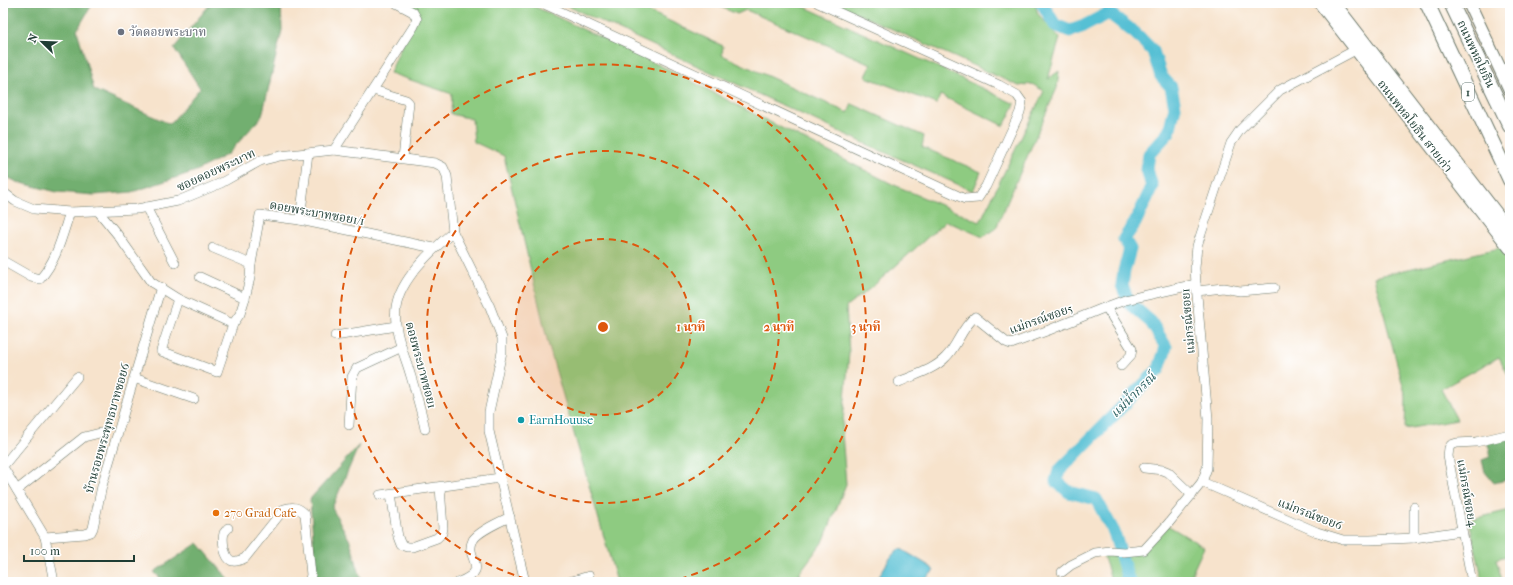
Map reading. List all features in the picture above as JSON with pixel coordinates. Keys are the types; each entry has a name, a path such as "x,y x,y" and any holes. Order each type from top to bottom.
{"main road":[{"name":"ถนนพหลโยธิน สายเก่า","path":"1320,3 1360,47 1510,231"},
{"name":"ถนนพหลโยธิน สายเก่า","path":"1334,3 1360,47 1510,248"},
{"name":"ถนนพหลโยธิน","path":"1427,3 1510,180"},
{"name":"ถนนพหลโยธิน","path":"1452,3 1510,126"},
{"path":"1469,3 1510,90"}],"street":[{"path":"334,150 414,26 417,19 413,12 396,3"},
{"path":"542,3 966,198 978,198 986,186 1020,112 1022,102 1017,96 999,85 818,3"},
{"name":"แม่กรณ์ซอย1","path":"1062,572 1095,553 1144,550 1167,525 1202,482 1207,468 1208,419 1195,268 1197,246 1231,143 1240,130 1280,90 1360,47"},
{"path":"373,90 406,100 409,103 403,158"},
{"name":"ซอยดอยพระบาท","path":"3,192 15,201 34,209 70,212 137,209 178,201 221,183 260,161 280,156 334,150 403,158 435,163 443,167 447,176 453,232"},
{"path":"300,220 308,153"},
{"path":"146,207 174,263"},
{"path":"98,211 117,234 151,282 178,299 233,324"},
{"path":"3,261 31,277 40,278 47,271 57,253 70,212"},
{"name":"ดอยพระบาทซอย1/1","path":"178,299 161,351 217,372 233,324 240,314 246,298 260,215 300,220 434,248"},
{"path":"453,232 490,307 502,338 502,352 489,412 489,432 525,582"},
{"name":"ดอยพระบาทซอย1","path":"425,429 396,326 396,307 401,293 419,265 434,248 453,232"},
{"path":"213,248 251,264"},
{"path":"200,277 246,298"},
{"name":"บ้านรอยพระพุทธบาทซอย6","path":"45,537 85,534 90,532 93,528 102,486 161,287"},
{"path":"1121,366 1131,355 1132,349 1106,307 1136,297 1197,287 1223,288 1240,291 1274,288"},
{"name":"แม่กรณ์ซอย5","path":"899,382 936,366 946,357 968,322 975,317 1006,342 1011,344 1106,307"},
{"path":"335,336 396,326"},
{"path":"349,425 352,377 354,372 357,368 402,347"},
{"path":"54,582 45,537 3,467 77,377"},
{"path":"134,378 194,399"},
{"path":"17,490 84,437 100,433"},
{"name":"แม่กรณ์ซอย4","path":"1472,582 1461,531 1448,456 1448,448 1457,443 1476,442 1510,434"},
{"path":"1144,468 1168,472 1192,495"},
{"path":"380,495 500,478"},
{"name":"แม่กรณ์ซอย6","path":"1202,482 1317,532 1343,540 1414,538 1461,531"},
{"path":"391,494 398,537 401,545 412,547 437,538 442,534 443,528 440,487"},
{"path":"228,528 224,536 227,558 232,561 238,561 245,558 284,509 292,506 300,509 305,514 311,575 309,582"},
{"path":"1414,507 1414,538"},
{"path":"460,582 475,573 476,567 472,545 474,538 510,516"},
{"path":"569,582 588,576"}],"green space":[{"path":"3,3 93,3 77,30 94,90 170,124 200,88 174,48 211,3 281,3 282,30 262,116 228,154 196,171 132,192 94,195 57,192 17,182 3,175"},
{"path":"396,3 527,3 674,72 892,184 980,222 1044,91 1032,84 1019,86 834,3 1035,3 1038,14 1060,38 1048,79 1059,71 1057,88 996,228 983,237 946,221 872,287 846,307 849,353 842,433 846,484 824,540 800,572 797,582 617,582 549,347 504,156 474,142 472,119 451,114 452,94 390,73 416,12"},
{"path":"561,3 631,3 723,46 722,55 848,113 852,104 924,136 922,147 981,172 973,191 875,148"},
{"path":"711,3 796,3 942,69 1015,104 1004,126 940,95 937,104 866,77 871,64 746,10 737,14"},
{"path":"1508,246 1510,248 1510,379 1499,357 1441,389 1457,420 1405,429 1406,397 1374,277"},
{"path":"1510,434 1510,479 1494,483 1485,472 1482,460 1490,457 1490,448 1484,440"},
{"path":"359,445 332,508 350,541 362,582 315,582 315,562 310,499"},
{"path":"1510,510 1510,555 1496,559 1502,580 1495,582 1483,582 1469,520"},
{"path":"1167,525 1204,547 1188,582 1112,582 1102,552 1134,553"},
{"path":"198,543 231,582 169,582 163,581 154,572"}],"water":[{"path":"899,549 931,567 934,571 922,582 876,582 890,559"}],"waterway":[{"name":"แม่น้ำกรณ์","path":"1042,3 1055,25 1070,31 1084,26 1109,13 1135,33 1153,51 1161,76 1171,87 1175,107 1169,132 1149,154 1147,169 1152,187 1135,223 1124,239 1130,249 1122,285 1129,303 1151,322 1166,347 1159,369 1059,471 1056,481 1069,492 1096,499 1114,532 1130,582"}],"place":[{"name":"วัดดอยพระบาท","path":"121,32"},
{"name":"EarnHouuse","path":"521,420"},
{"name":"270 Grad Cafe","path":"216,513"}]}
